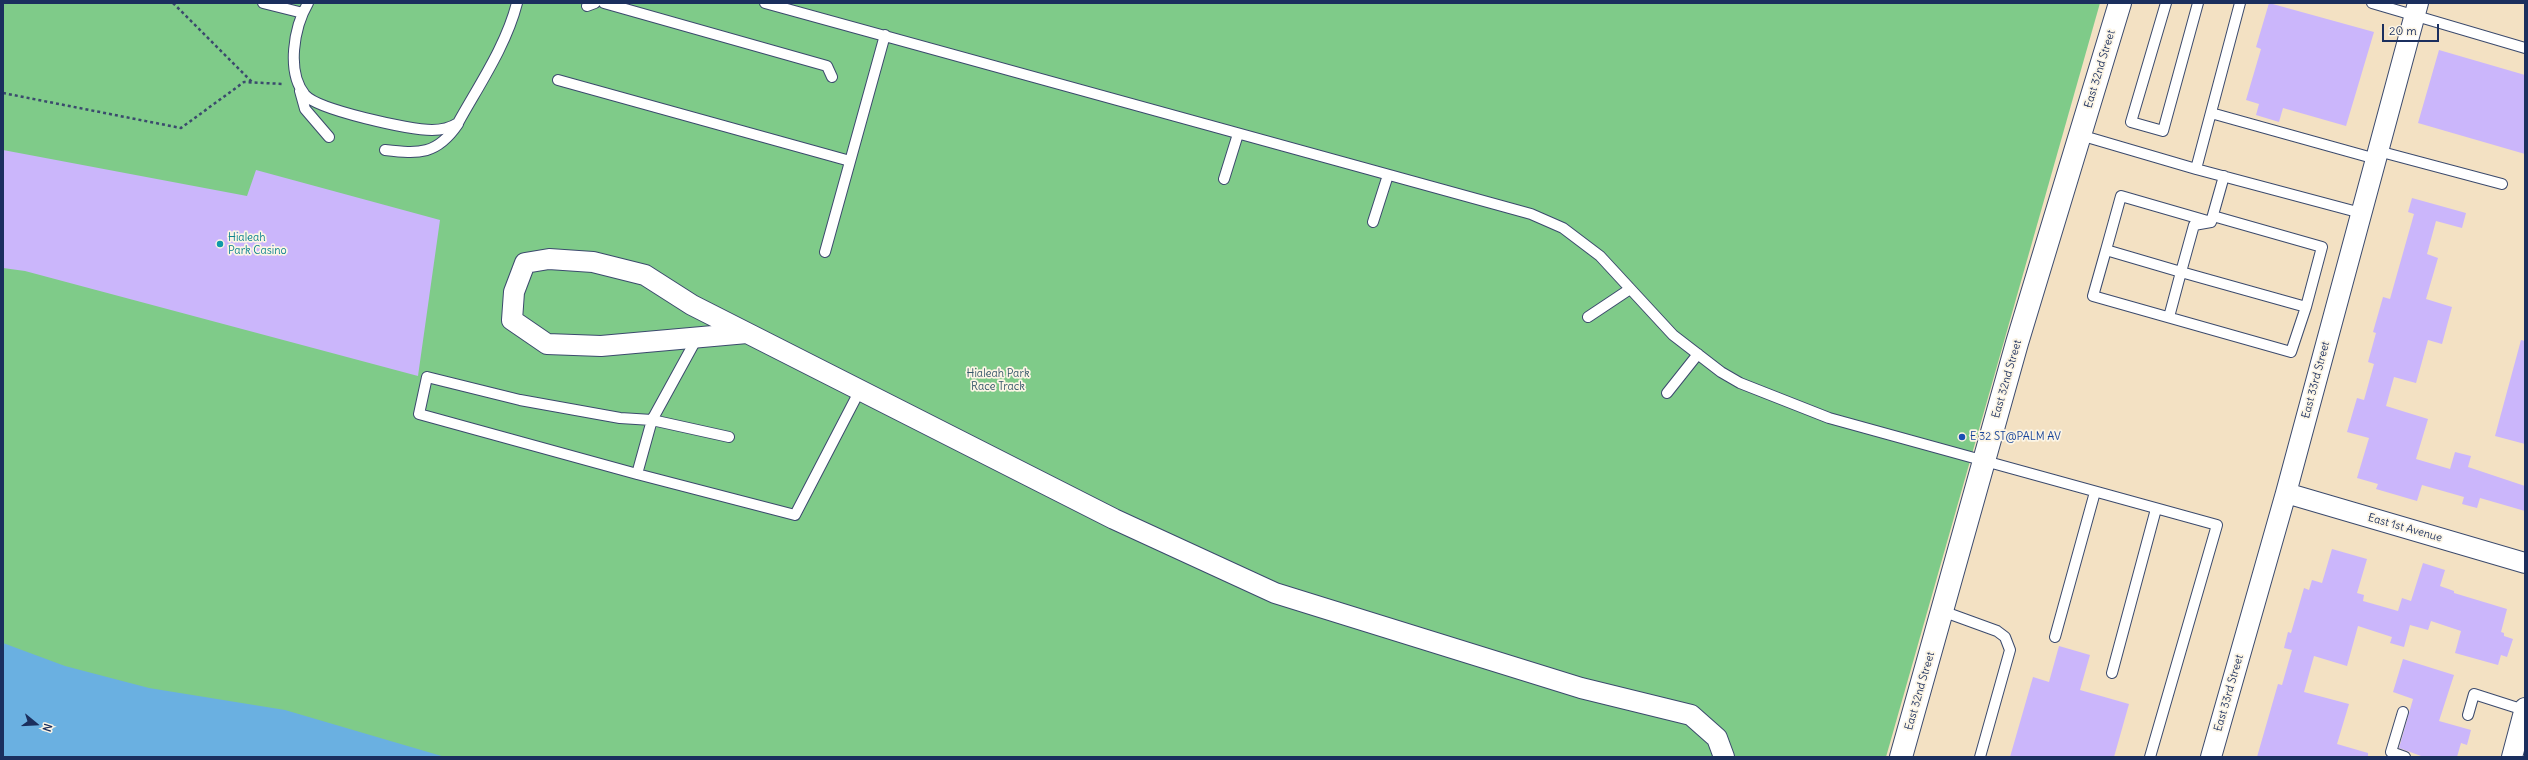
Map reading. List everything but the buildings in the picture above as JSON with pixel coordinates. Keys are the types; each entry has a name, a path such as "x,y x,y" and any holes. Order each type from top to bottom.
{"street":[{"name":"East 32nd Street","path":"1901,757 1984,461 2120,3"},
{"name":"East 33rd Street","path":"2211,757 2286,493 2417,9"},
{"path":"747,333 601,346 547,344 512,320 514,292 525,264 549,259 593,262 645,274 692,305 1114,519 1275,593 1581,688 1690,715 1717,738 1724,757"},
{"name":"East 1st Avenue","path":"2286,493 2525,563"},
{"path":"2512,757 2525,709"}],"lane":[{"path":"263,3 302,13"},
{"path":"308,3 302,13 293,46 298,85 305,109 329,137"},
{"path":"385,150 416,153 446,141 458,123 504,38 512,22 517,3"},
{"path":"604,3 827,66 832,77"},
{"path":"765,3 1531,214 1563,228 1600,256 1673,335 1721,372 1740,383 1829,418 2217,525 2150,757"},
{"path":"2166,3 2132,122 2163,131 2198,3"},
{"path":"2196,169 2240,3"},
{"path":"2372,3 2417,9 2525,48"},
{"path":"825,252 885,36"},
{"path":"558,80 850,161"},
{"path":"298,85 306,96 322,106 399,126 431,130 448,129 458,123"},
{"path":"2211,113 2377,155 2502,184"},
{"path":"1224,179 1238,134"},
{"path":"2080,135 2196,169 2362,213"},
{"path":"1373,222 1388,175"},
{"path":"2212,219 2224,176"},
{"path":"2121,196 2322,247 2306,307 2291,352 2093,296 2106,250 2121,196"},
{"path":"2169,317 2194,225 2212,219"},
{"path":"2106,250 2306,307"},
{"path":"1588,317 1630,289"},
{"path":"637,474 652,420 698,338"},
{"path":"1667,393 1698,354"},
{"path":"729,437 652,420 620,418 520,400 427,377 419,414 795,516 860,390"},
{"path":"2056,636 2095,492"},
{"path":"2112,673 2156,509"},
{"path":"1942,611 1997,630 2005,637 2010,650 1980,757"},
{"path":"2468,715 2474,694 2525,709"},
{"path":"2402,712 2391,752 2405,757"}],"path":[{"path":"173,3 252,83"},
{"path":"3,93 181,128 244,82 298,85"}],"green space":[{"name":"Hialeah Park Race Track","path":"3,3 2100,3 1886,757 3,757"}],"water":[{"path":"3,643 65,666 149,688 285,710 445,757 3,757"}],"place":[{"name":"Hialeah Park Casino","path":"220,244"},
{"name":"E 32 ST@PALM AV","path":"1962,437"}]}
